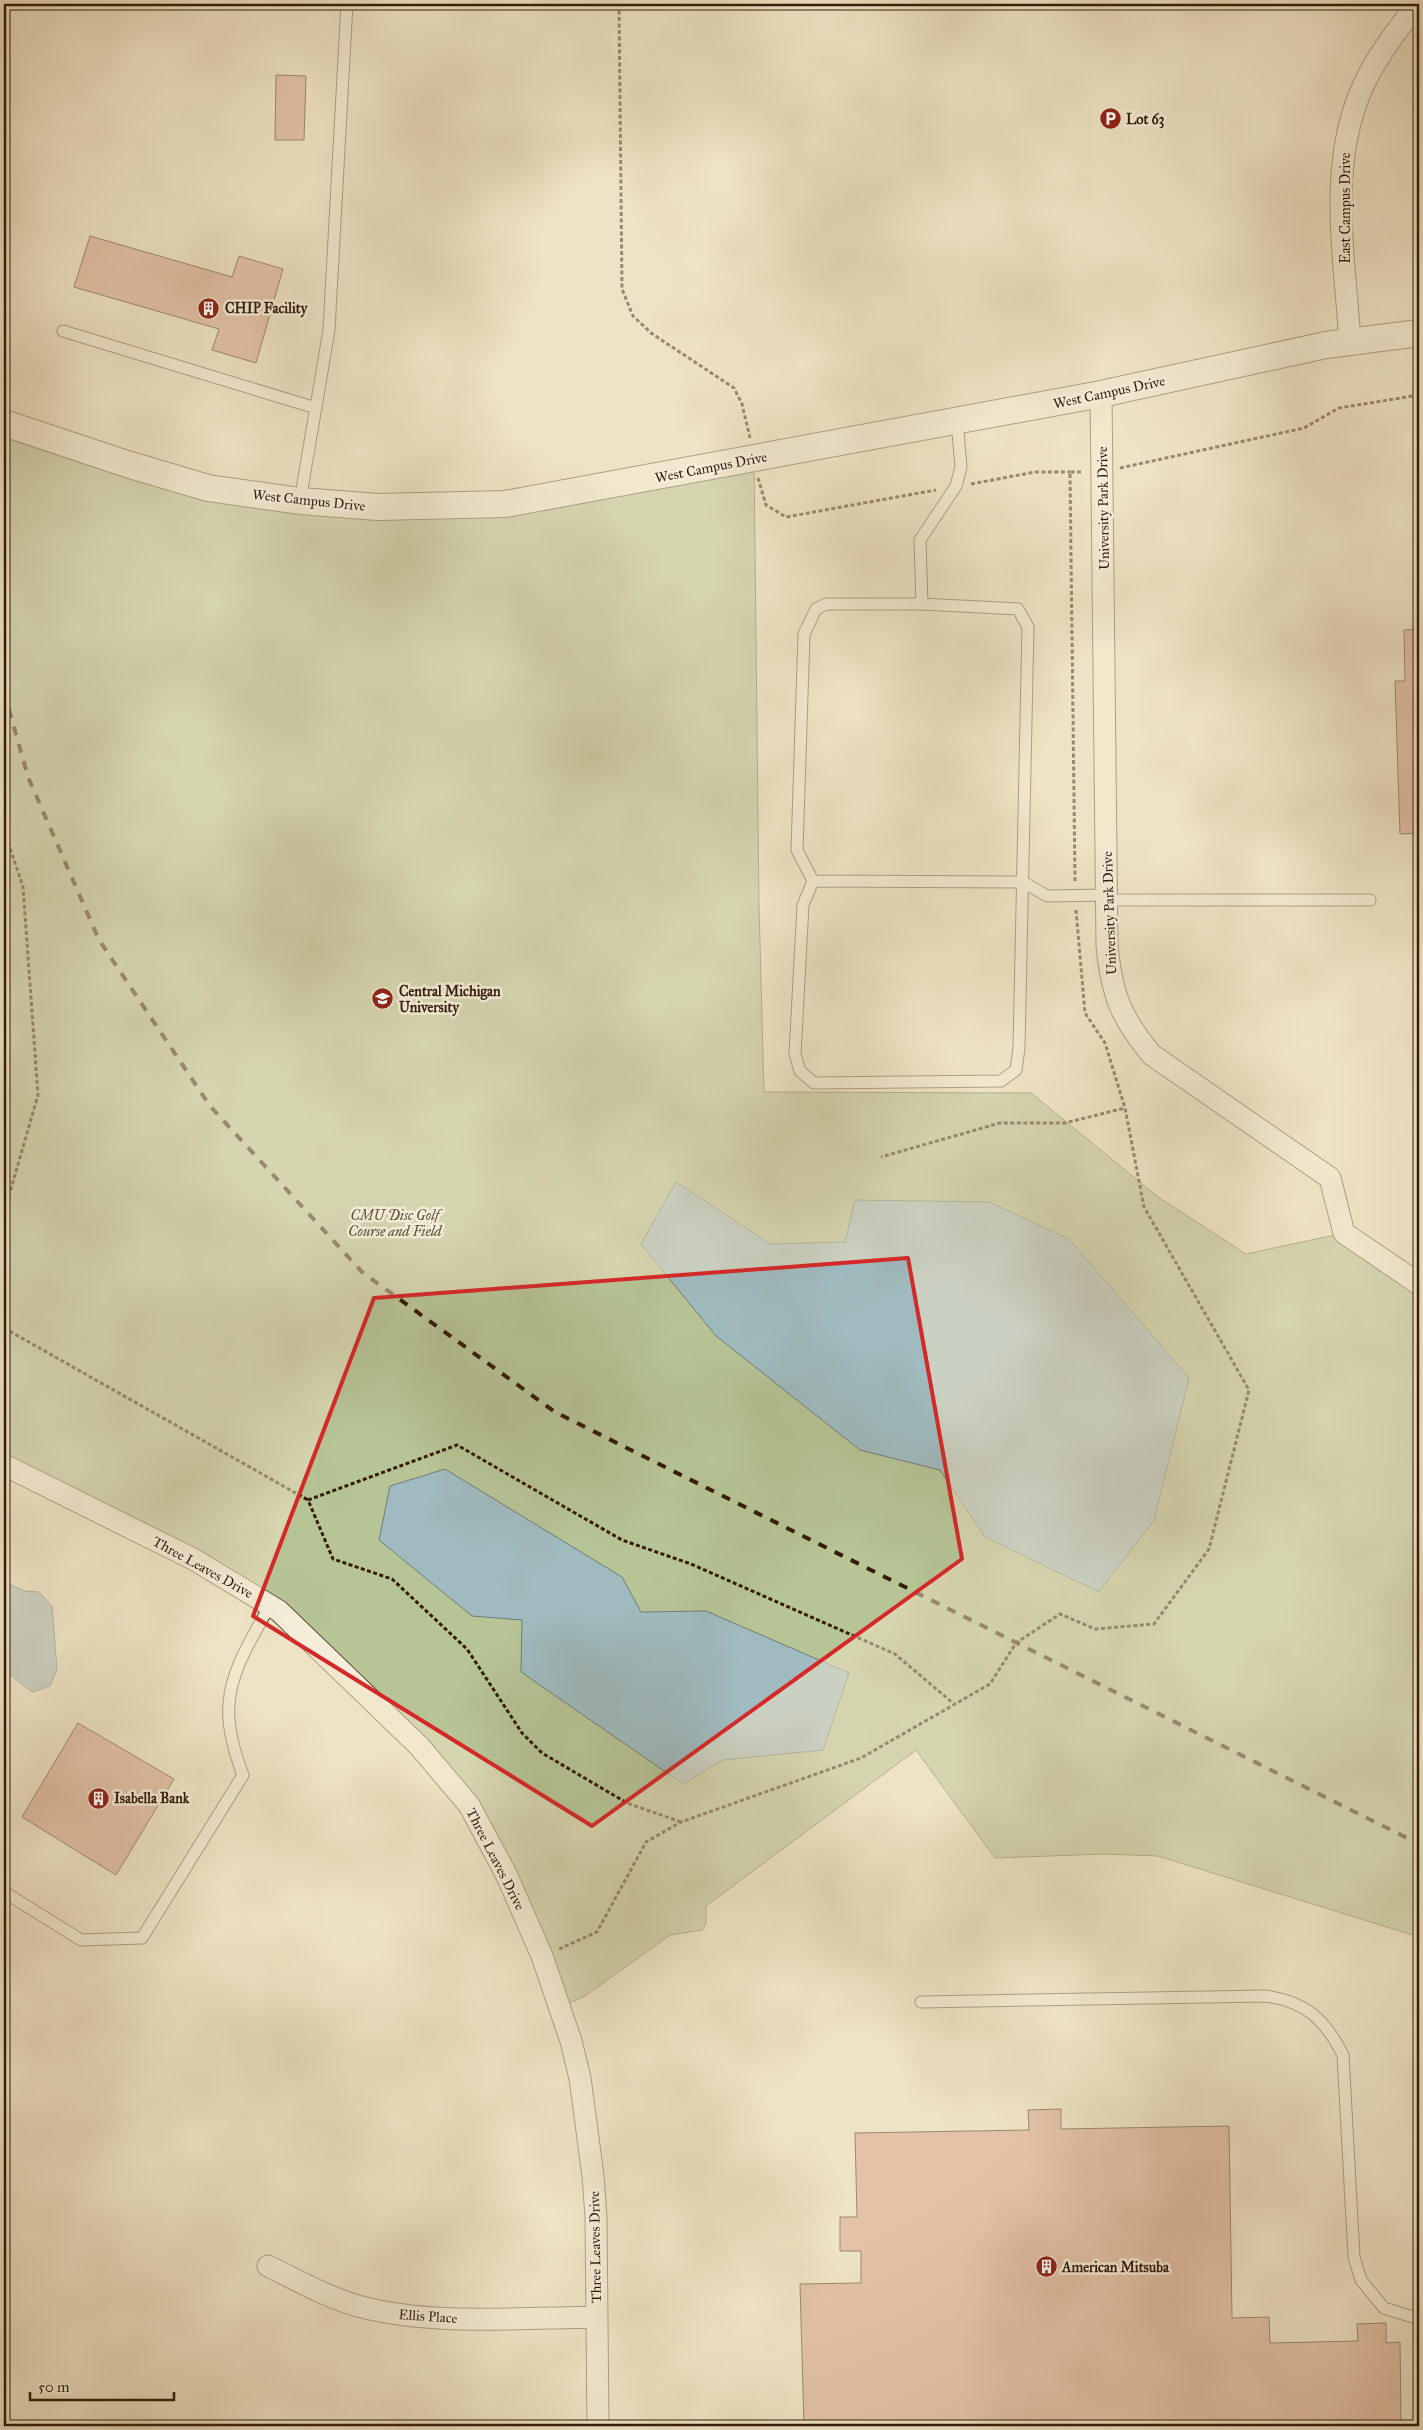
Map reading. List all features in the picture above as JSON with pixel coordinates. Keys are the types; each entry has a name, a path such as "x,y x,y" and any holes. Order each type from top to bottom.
{"street":[{"name":"East Campus Drive","path":"1350,342 1342,216 1342,171 1346,142 1351,119 1364,83 1386,45 1418,4"},
{"name":"West Campus Drive","path":"4,423 127,464 208,488 300,501 378,507 504,504 1101,394 1326,345 1419,333"},
{"name":"University Park Drive","path":"1101,394 1107,946 1111,982 1118,1004 1138,1037 1152,1055 1330,1178 1344,1233 1419,1284"},
{"name":"Three Leaves Drive","path":"4,1465 193,1559 279,1611 419,1746 469,1805 506,1874 542,1956 571,2041 580,2078 594,2186 598,2426"},
{"name":"Ellis Place","path":"268,2266 330,2296 385,2312 420,2317 456,2318 597,2317"}],"lane":[{"path":"300,501 329,330 347,4"},
{"path":"63,331 316,408"},
{"path":"922,604 920,540 956,486 961,466 957,421"},
{"path":"826,604 922,604 1018,609 1028,627 1019,1048 1016,1070 1002,1081 814,1083 800,1071 795,1054 803,905 814,881 797,850 804,634 816,609 826,604"},
{"path":"814,881 1023,882 1046,896 1370,900"},
{"path":"4,1892 81,1940 142,1938 243,1775 236,1753 228,1704 233,1680 270,1605"},
{"path":"921,2002 1265,1996 1287,1999 1307,2009 1334,2036 1343,2055 1346,2076 1354,2257 1361,2280 1384,2308 1419,2319"}],"path":[{"path":"619,4 622,289 633,316 652,333 734,388 742,404 751,441"},
{"path":"756,473 766,505 786,517 1035,472 1102,472 1304,428 1339,408 1419,395"},
{"path":"557,1950 597,1932 646,1842 681,1822 861,1758 990,1684 1016,1643 1060,1614 1095,1629 1154,1624 1209,1549 1249,1390 1144,1207 1124,1108 1104,1043 1085,1013 1075,895 1070,472"},
{"path":"4,830 23,887 38,1095 4,1213"},
{"path":"880,1157 1000,1123 1065,1123 1124,1108"},
{"path":"4,1328 308,1500 333,1559 392,1579 467,1649 522,1733 542,1753 627,1803 681,1822"},
{"path":"308,1500 457,1445 622,1540 691,1564 895,1654 954,1704"}],"highlighted area":[{"path":"908,1258 962,1559 592,1826 253,1616 374,1298"}],"green space":[{"name":"CMU Disc Golf Course and Field","path":"4,423 300,501 485,504 754,459 759,905 764,1092 1031,1093 1158,1197 1246,1254 1344,1233 1419,1284 1419,1937 1158,1856 1105,1854 995,1858 916,1750 706,1906 706,1924 702,1930 670,1935 585,1996 560,2007 469,1805 279,1611 4,1465"}],"water":[{"path":"676,1182 770,1244 845,1242 855,1200 989,1202 1069,1239 1189,1378 1154,1520 1099,1592 985,1537 940,1470 860,1450 716,1336 641,1244"},
{"path":"445,1469 622,1577 641,1612 706,1611 849,1673 823,1750 723,1760 683,1784 521,1672 522,1620 472,1616 379,1540 390,1486"},
{"path":"4,1582 25,1591 39,1592 52,1606 57,1669 50,1686 32,1692 8,1673 4,1667"}],"building":[{"path":"276,75 306,76 304,140 275,140"},
{"name":"CHIP Facility","path":"90,236 232,277 239,256 283,269 256,363 212,350 219,329 74,287"},
{"path":"1419,629 1419,833 1400,834 1395,681 1405,681 1404,630"},
{"name":"Isabella Bank","path":"78,1723 174,1779 116,1875 22,1817"},
{"name":"American Mitsuba","path":"1061,2109 1061,2129 1229,2126 1232,2318 1269,2317 1270,2343 1358,2341 1357,2324 1386,2323 1386,2343 1400,2342 1401,2426 804,2426 800,2284 861,2283 861,2251 840,2251 840,2217 857,2217 855,2133 1029,2130 1028,2110"}],"railway":[{"path":"4,692 28,777 99,940 210,1106 362,1272 555,1412 1419,1844"}],"place":[{"name":"Lot 63","path":"1110,119"},
{"name":"CHIP Facility","path":"209,308"},
{"name":"Central Michigan University","path":"383,999"},
{"name":"Isabella Bank","path":"98,1798"},
{"name":"American Mitsuba","path":"1046,2267"}]}
